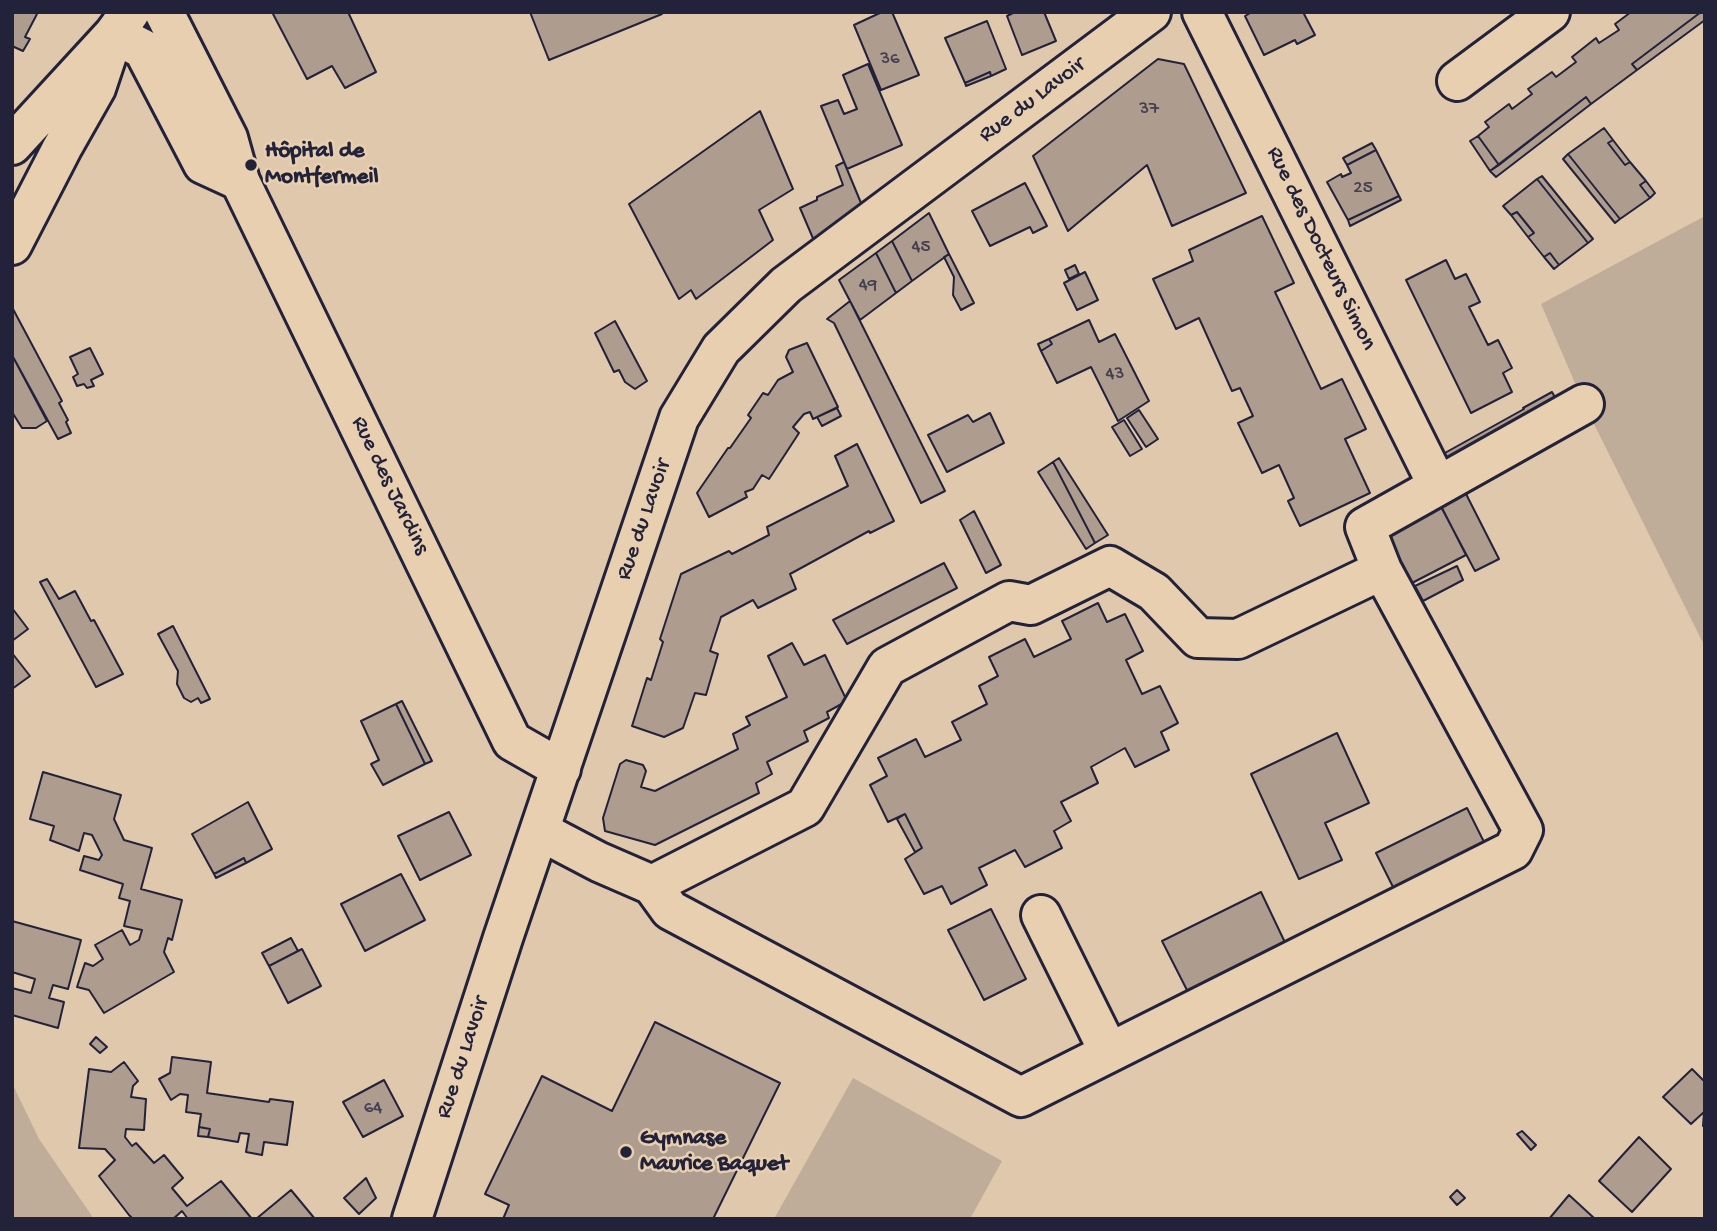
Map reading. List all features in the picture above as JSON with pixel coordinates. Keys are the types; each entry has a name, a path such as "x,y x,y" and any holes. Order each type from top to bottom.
{"street":[{"name":"Rue des Jardins","path":"164,12 222,126 237,169 512,741 561,769"},
{"name":"Rue du Lavoir","path":"412,1219 503,938 680,418 720,349 786,285 1151,12"},
{"name":"Rue des Docteurs Simon","path":"1202,12 1438,486"},
{"path":"1457,81 1550,12"},
{"path":"12,145 59,119 96,88 122,23 143,49 203,164 237,169"},
{"path":"12,245 59,119"},
{"path":"540,831 599,862 652,885 670,910 1021,1097 1513,850 1523,830 1382,570 1365,527 1584,404"},
{"path":"652,885 804,807 887,667 1009,601 1031,605 1110,566 1154,592 1198,638 1238,639 1382,570"},
{"path":"1041,915 1109,1052"}],"shaded area":[{"path":"1705,216 1705,647 1584,404 1541,304"},
{"path":"853,1078 1002,1161 970,1219 774,1219"},
{"path":"12,1083 39,1139 94,1219 12,1219"}],"building":[{"path":"12,12 37,14 25,37 30,39 23,51 12,46"},
{"path":"272,12 348,12 376,72 345,88 332,66 307,79"},
{"path":"530,12 662,12 662,14 549,60"},
{"path":"882,12 892,12 919,75 881,90 854,25"},
{"path":"1015,12 1044,12 1056,41 1022,55 1007,16"},
{"path":"1252,12 1303,12 1315,35 1297,44 1295,40 1264,55 1245,16"},
{"path":"1631,12 1701,12 1632,64 1637,70 1591,104 1586,97 1499,165 1478,136 1489,127 1485,122 1509,104 1512,109 1532,94 1528,89 1552,72 1556,77 1576,62 1572,57 1596,38 1599,43 1619,30 1615,24"},
{"path":"1701,12 1705,12 1705,20 1637,70 1632,64"},
{"path":"987,21 1006,69 991,76 990,72 965,83 945,38"},
{"path":"1158,59 1184,64 1246,193 1172,226 1147,165 1068,231 1033,156"},
{"path":"868,64 902,145 847,169 821,106 838,100 844,114 857,109 843,75"},
{"path":"990,72 991,76 966,86 965,83"},
{"path":"1586,97 1591,104 1496,177 1490,171"},
{"path":"760,111 793,189 759,210 773,240 696,299 691,290 679,299 629,204"},
{"path":"1604,128 1613,140 1608,143 1625,165 1630,162 1646,181 1640,185 1650,198 1620,219 1568,154"},
{"path":"1478,136 1499,165 1490,171 1470,141"},
{"path":"1613,140 1630,162 1625,165 1608,143"},
{"path":"1372,143 1376,150 1347,165 1343,158"},
{"path":"1376,150 1399,196 1348,220 1327,182 1341,174 1342,177 1351,173 1347,165"},
{"path":"1568,154 1620,219 1615,223 1563,159"},
{"path":"844,162 866,215 818,250 800,208 843,185 836,166"},
{"path":"1542,176 1593,239 1588,243 1537,179"},
{"path":"1537,179 1588,243 1559,265 1550,253 1544,257 1528,237 1534,233 1517,212 1511,215 1503,206"},
{"path":"1646,181 1655,193 1650,198 1640,185"},
{"path":"1025,183 1047,226 1033,233 1030,227 990,246 972,211"},
{"path":"1399,196 1401,200 1350,226 1348,220"},
{"path":"1517,212 1534,233 1528,237 1511,215"},
{"path":"929,213 949,254 912,281 892,241"},
{"path":"1262,216 1294,283 1275,292 1321,389 1342,379 1366,429 1345,439 1370,493 1300,526 1288,501 1294,498 1279,465 1262,473 1238,423 1253,416 1240,388 1232,391 1199,318 1176,329 1153,279 1193,261 1189,250"},
{"path":"892,241 912,281 896,293 876,253"},
{"path":"876,253 896,293 860,320 839,280"},
{"path":"1550,253 1559,265 1554,269 1544,257"},
{"path":"949,254 974,303 961,310 953,295 954,277 944,257"},
{"path":"1446,260 1455,279 1466,274 1480,302 1469,307 1488,345 1498,340 1512,368 1503,373 1512,392 1471,413 1406,280"},
{"path":"1075,265 1079,274 1069,279 1065,270"},
{"path":"1085,272 1098,300 1077,310 1064,283"},
{"path":"850,301 945,491 921,503 834,323 827,319"},
{"path":"13,309 62,401 59,403 71,433 58,439 12,355"},
{"path":"1089,320 1099,342 1115,334 1149,401 1118,421 1091,367 1057,383 1041,351 1052,344 1049,339"},
{"path":"615,321 647,381 635,389 625,382 619,370 614,372 595,333"},
{"path":"1049,339 1052,344 1041,351 1038,344"},
{"path":"807,343 838,407 813,419 810,412 804,414 793,427 799,433 769,479 762,475 753,489 745,492 747,497 709,517 697,493 751,418 748,415 763,393 768,395 778,380 793,372 786,357 789,350"},
{"path":"90,348 103,374 91,380 94,386 77,386 73,377 78,374 70,357"},
{"path":"12,355 47,421 36,428 22,428 12,412"},
{"path":"1552,392 1562,410 1453,471 1443,454"},
{"path":"837,408 841,416 822,426 817,417"},
{"path":"1139,410 1158,439 1146,447 1127,418"},
{"path":"990,413 1004,443 947,472 928,435 968,415 973,422"},
{"path":"1124,420 1142,449 1130,456 1112,427"},
{"path":"857,444 894,521 870,533 869,531 790,574 796,589 758,608 753,600 721,617 710,651 718,654 706,695 695,693 683,728 664,737 632,726 647,678 651,680 663,642 660,639 681,574 729,551 732,554 769,535 767,527 848,486 835,456"},
{"path":"1059,458 1108,535 1095,543 1053,462"},
{"path":"1053,462 1095,543 1086,549 1038,472"},
{"path":"1464,490 1499,559 1475,571 1439,503"},
{"path":"1440,504 1466,555 1412,583 1386,532"},
{"path":"974,511 1001,565 986,573 960,520"},
{"path":"944,563 957,588 847,644 833,620"},
{"path":"1457,566 1463,580 1423,601 1415,586"},
{"path":"47,579 59,599 75,591 123,674 96,687 40,582"},
{"path":"1098,603 1107,622 1125,614 1143,651 1126,660 1142,694 1160,686 1178,723 1161,732 1169,750 1135,767 1125,748 1091,767 1098,783 1061,802 1071,821 1054,831 1062,848 1025,867 1015,850 979,868 987,885 951,904 942,886 924,894 905,859 922,848 905,814 888,822 870,785 887,776 878,758 916,739 925,757 961,740 952,722 987,704 979,686 998,676 989,657 1025,639 1034,657 1071,639 1062,621"},
{"path":"12,608 28,629 12,641"},
{"path":"173,626 210,699 201,703 198,698 191,702 184,698 177,684 178,671 158,634"},
{"path":"792,643 804,665 825,655 847,701 827,712 829,718 804,731 808,741 767,762 772,774 756,783 759,793 655,845 605,831 603,818 620,764 626,760 643,765 646,771 641,787 655,791 738,749 733,734 750,725 746,717 787,697 768,656"},
{"path":"12,653 30,676 12,689"},
{"path":"402,701 432,761 425,764 396,704"},
{"path":"396,704 425,764 383,785 371,764 379,760 361,721"},
{"path":"1337,733 1369,803 1325,823 1342,860 1299,879 1251,774"},
{"path":"43,772 121,795 114,819 124,840 152,848 141,889 182,900 172,940 168,938 164,952 174,972 104,1013 89,990 77,987 85,963 93,966 103,959 95,945 122,930 130,945 139,940 142,930 124,926 130,901 119,898 123,884 80,870 84,856 99,860 102,855 92,835 84,833 79,851 50,840 54,826 30,819"},
{"path":"248,802 272,849 246,863 244,858 214,874 192,834"},
{"path":"1467,808 1489,852 1398,897 1376,853"},
{"path":"449,812 471,855 420,880 398,836"},
{"path":"905,814 922,848 915,852 897,819"},
{"path":"244,858 246,863 216,878 214,874"},
{"path":"401,874 425,920 365,951 341,904"},
{"path":"1261,892 1290,953 1192,1000 1162,941"},
{"path":"991,909 1026,979 984,1000 948,930"},
{"path":"12,921 81,940 68,989 53,985 49,998 64,1002 58,1028 12,1015 12,988 31,993 35,979 12,972"},
{"path":"291,938 298,951 269,966 262,953"},
{"path":"302,949 321,986 288,1003 269,966"},
{"name":"Gymnase Maurice Baquet","path":"655,1022 780,1083 713,1219 503,1219 509,1205 485,1194 542,1076 612,1111"},
{"path":"96,1037 107,1047 100,1053 90,1044"},
{"path":"172,1057 211,1062 207,1093 269,1102 270,1099 293,1102 287,1145 264,1142 262,1155 246,1152 249,1134 240,1133 238,1142 208,1137 210,1129 199,1127 201,1114 186,1112 188,1095 180,1094 171,1100 159,1079 170,1073"},
{"path":"124,1062 138,1081 133,1086 131,1097 146,1099 144,1130 126,1129 125,1137 132,1146 136,1143 154,1163 164,1155 183,1178 172,1188 187,1206 221,1181 252,1219 188,1219 182,1211 173,1219 133,1219 129,1215 99,1176 115,1160 105,1149 79,1148 89,1069 111,1072"},
{"path":"1692,1069 1705,1082 1705,1126 1704,1112 1691,1124 1663,1097"},
{"path":"384,1080 403,1116 363,1137 343,1102"},
{"path":"199,1127 210,1129 208,1137 198,1136"},
{"path":"1522,1131 1536,1145 1531,1150 1517,1134"},
{"path":"1639,1137 1671,1169 1632,1212 1599,1181"},
{"path":"366,1178 376,1198 359,1214 344,1198"},
{"path":"291,1190 315,1219 256,1219"},
{"path":"1457,1190 1465,1198 1457,1205 1450,1197"},
{"path":"1569,1195 1594,1218 1594,1219 1549,1219"}],"place":[{"name":"Hôpital de Montfermeil","path":"251,165"},
{"name":"Gymnase Maurice Baquet","path":"626,1152"}]}
